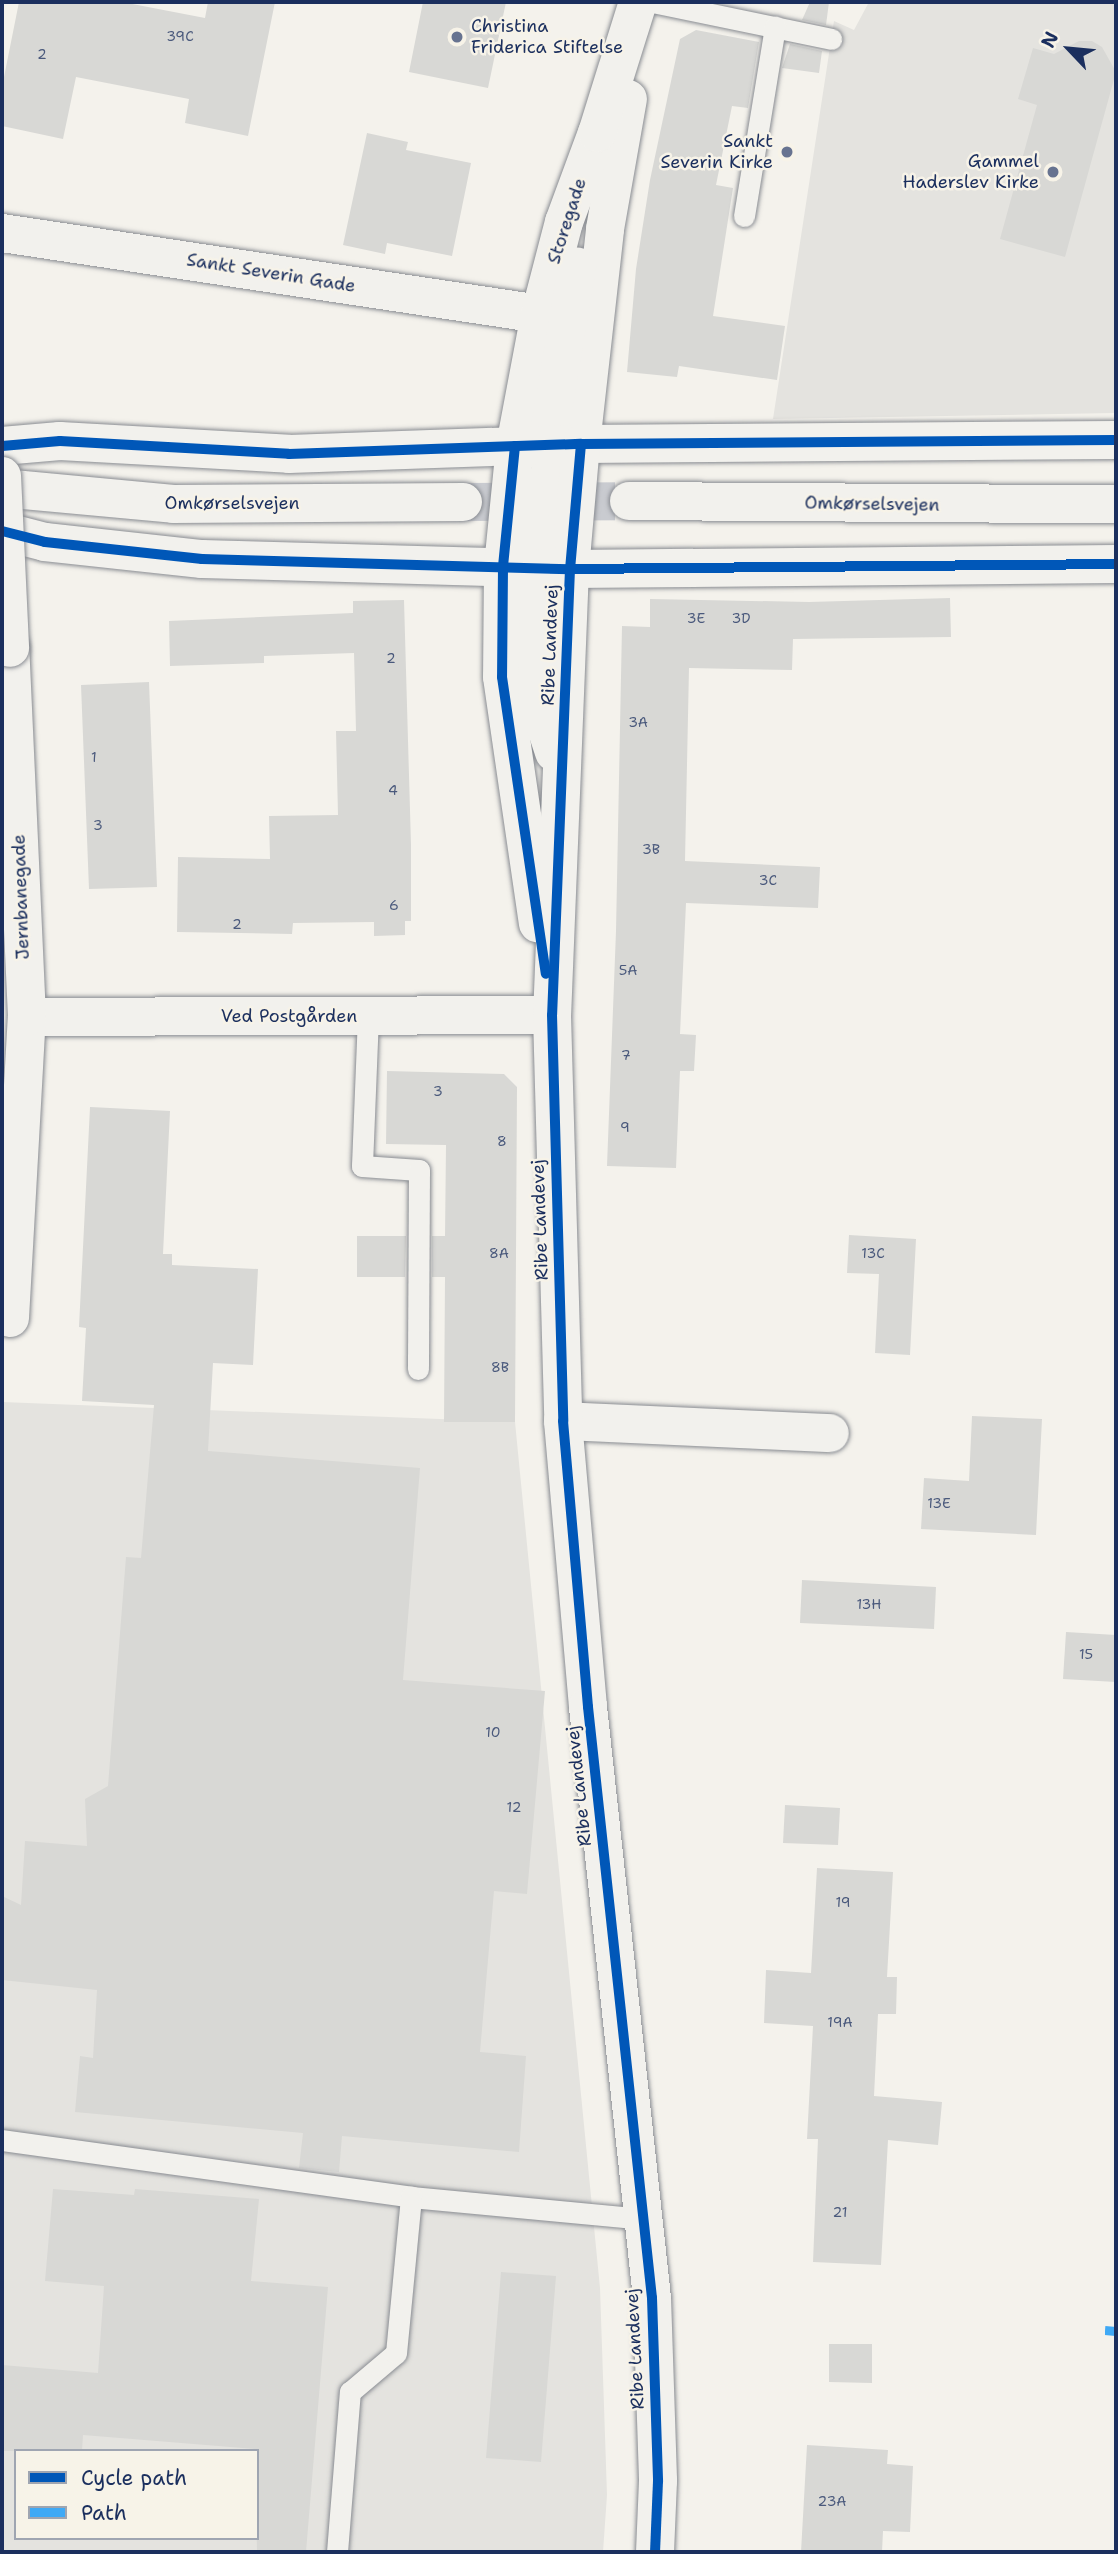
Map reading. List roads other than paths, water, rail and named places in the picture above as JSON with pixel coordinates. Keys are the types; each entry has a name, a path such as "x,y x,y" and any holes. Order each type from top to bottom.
{"main road":[{"name":"Storegade","path":"547,445 540,314 565,222 597,133 638,2"},
{"name":"Storegade","path":"547,445 606,229 644,2"},
{"path":"538,568 547,445 589,201 597,133"},
{"name":"Sankt Severin Gade","path":"2,233 540,314"},
{"path":"2,446 60,441 289,454 547,445 1116,440"},
{"name":"Ribe Landevej","path":"547,445 538,568 562,778 552,1015 563,1421 590,1718 652,2311 658,2481 655,2552"},
{"name":"Jernbanegade","path":"2,476 27,1017 10,1318"},
{"name":"Omkørselsvejen","path":"2,488 173,504 463,502"},
{"name":"Omkørselsvejen","path":"629,501 1116,504"},
{"path":"2,531 45,542 202,559 538,568 1116,564"},
{"name":"Ribe Landevej","path":"538,568 502,677 552,1015"},
{"name":"Ved Postgården","path":"27,1017 552,1015"},
{"path":"563,1421 830,1433"}],"lane":[{"path":"653,2 831,39"},
{"path":"744,216 775,27"},
{"path":"368,1016 362,1167 419,1170 418,1369"},
{"path":"2,2140 411,2197 643,2219"},
{"path":"337,2552 350,2392 396,2353 411,2197"}],"tunnel":[{"path":"463,502 629,501"}],"place":[{"name":"Christina Friderica Stiftelse","path":"457,37"},
{"name":"Sankt Severin Kirke","path":"787,152"},
{"name":"Gammel Haderslev Kirke","path":"1053,172"}]}
